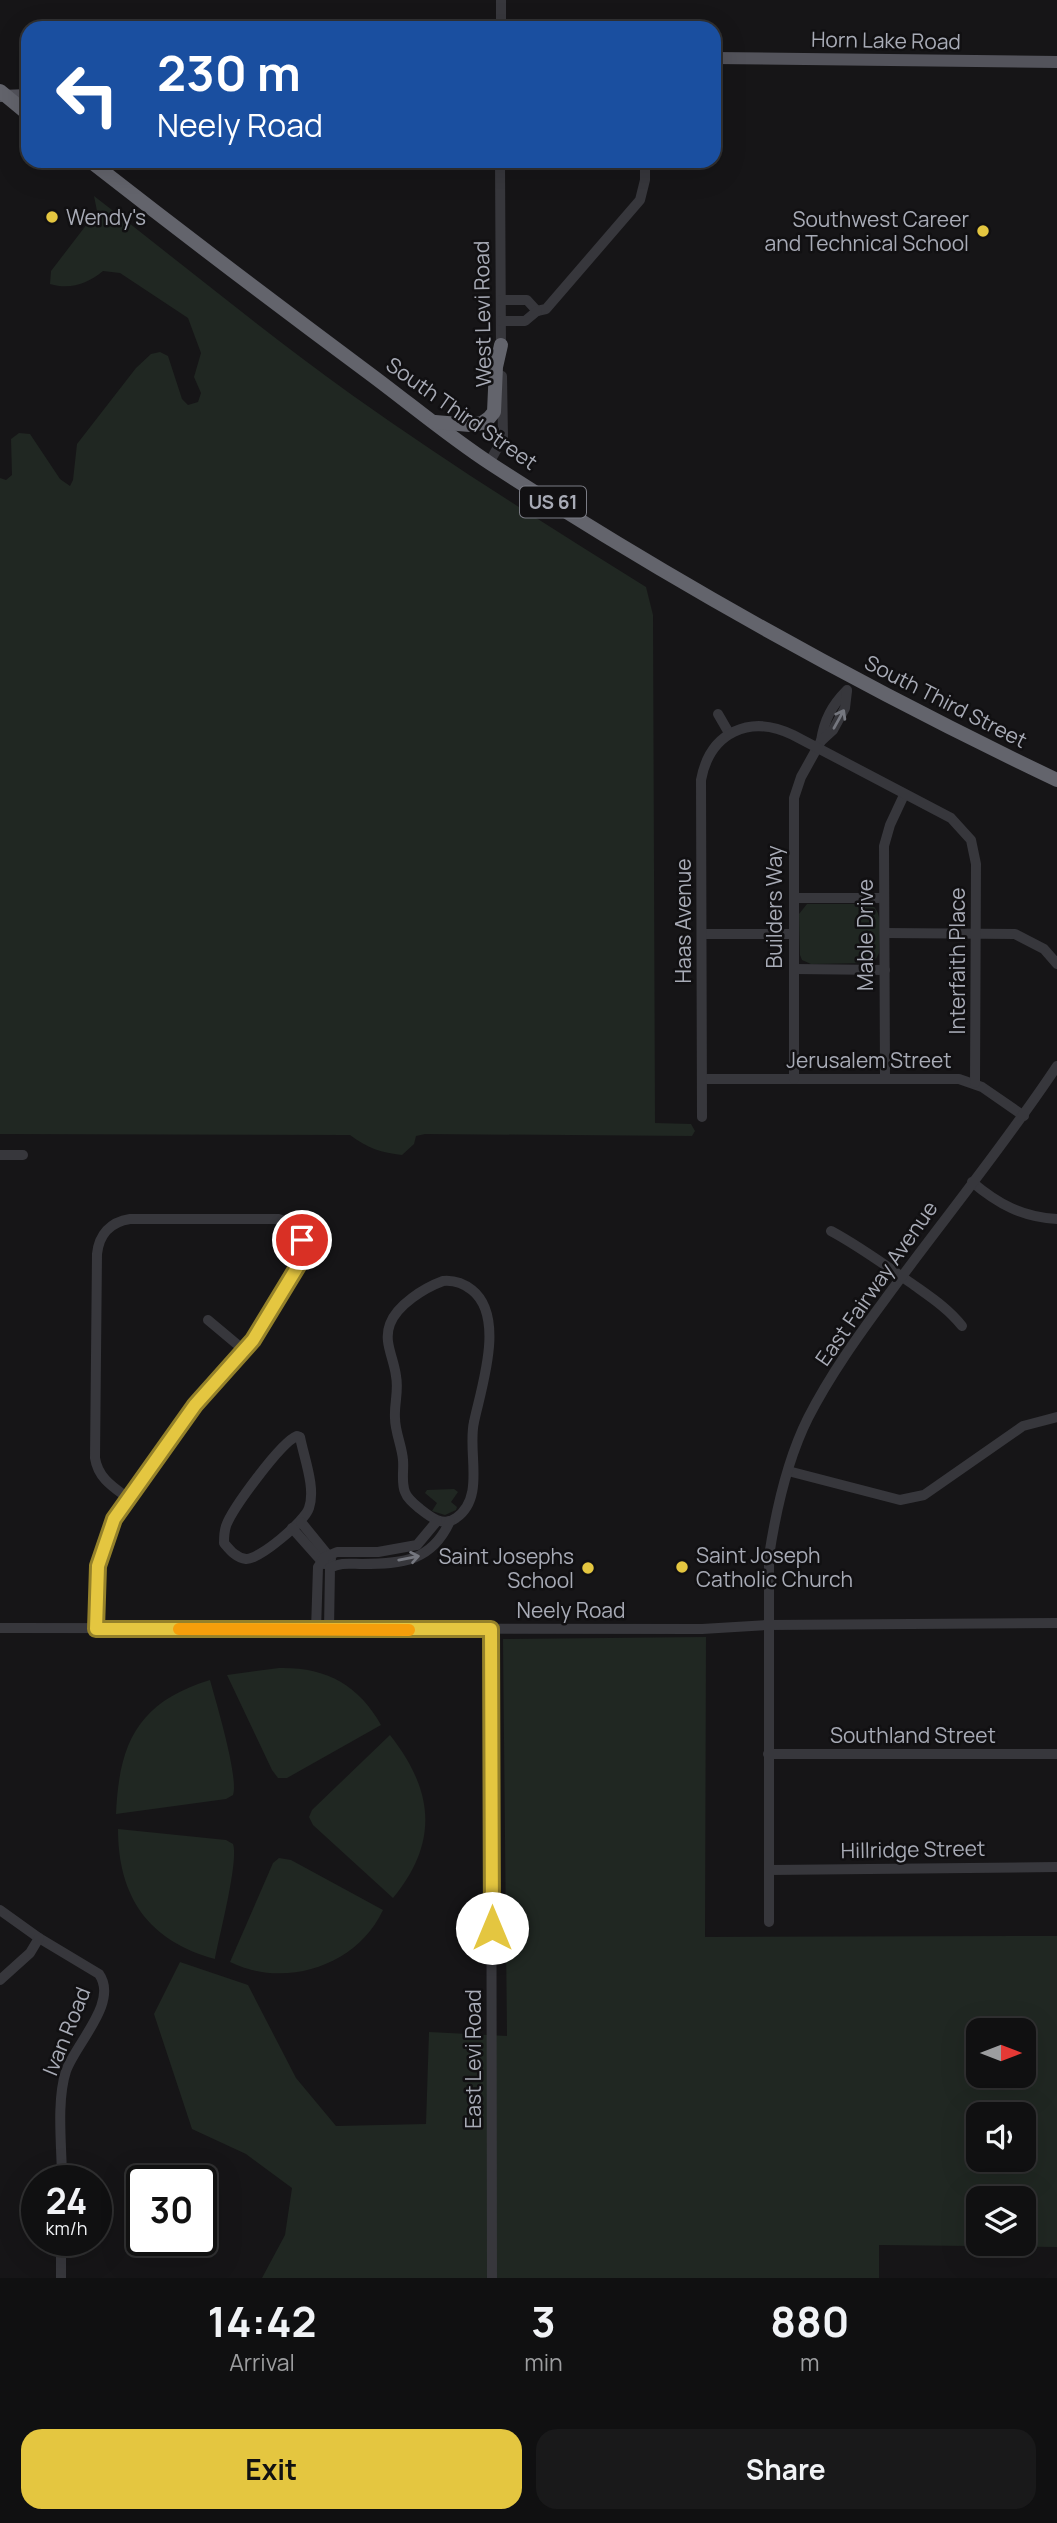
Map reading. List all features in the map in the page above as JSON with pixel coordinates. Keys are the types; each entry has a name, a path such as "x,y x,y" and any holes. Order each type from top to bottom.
{"highway":[{"path":"2,95 21,109"},
{"name":"South Third Street","path":"98,168 489,463 850,685 1057,780"},
{"path":"435,422 470,425 482,423 489,418 494,412 496,367 501,345"}],"main road":[{"name":"Horn Lake Road","path":"721,58 1057,62"},
{"path":"2,95 21,95"}],"street":[{"path":"501,0 501,21"},
{"name":"West Levi Road","path":"489,463 503,438 500,168"},
{"path":"501,321 525,321 537,310 546,309 640,200 645,168"},
{"path":"500,300 527,300 537,310"},
{"name":"Builders Way","path":"794,1079 794,798 819,744 833,730 845,708 850,685"},
{"path":"718,714 729,733 746,727 772,727 819,744 904,795"},
{"name":"Haas Avenue","path":"702,1117 701,780 708,759 729,733"},
{"name":"Interfaith Place","path":"904,795 951,818 971,840 976,864 975,1083"},
{"name":"Mable Drive","path":"885,1078 885,841 904,795"},
{"path":"794,898 884,898"},
{"path":"885,933 1015,934 1044,949 1057,964"},
{"path":"702,934 793,934"},
{"path":"1044,949 1057,950"},
{"path":"794,969 885,970"},
{"name":"East Fairway Avenue","path":"769,1922 769,1556 788,1471 807,1420 857,1336 1024,1116 1057,1066"},
{"name":"Jerusalem Street","path":"703,1079 954,1079 975,1083 1024,1116"},
{"path":"0,1155 23,1155"},
{"path":"972,1182 994,1201 1018,1212 1039,1218 1057,1219"},
{"path":"96,1629 96,1584 101,1552 114,1519 195,1405 245,1351 269,1317 301,1261 303,1243 294,1226 282,1220 270,1219 136,1219 122,1220 101,1237 97,1254 95,1458 103,1478 128,1498"},
{"path":"831,1231 852,1242 902,1277 952,1313 962,1325"},
{"path":"447,1281 461,1284 480,1299 487,1312 488,1349 485,1379 472,1434 472,1493 458,1517 450,1521 437,1521 415,1505 405,1492 402,1452 395,1420 397,1376 389,1349 388,1334 399,1309 432,1285 447,1281"},
{"path":"208,1320 245,1351"},
{"path":"788,1471 900,1500 923,1494 1023,1426 1057,1417"},
{"path":"297,1436 300,1437 311,1489 310,1506 297,1525 250,1559 237,1556 225,1543 227,1523 273,1456 292,1437 297,1436"},
{"path":"316,1629 318,1567 343,1552 368,1552 417,1545 437,1521"},
{"path":"329,1562 368,1564 419,1557 426,1553 446,1530 450,1521"},
{"path":"297,1525 329,1562 329,1629"},
{"path":"368,1552 368,1564"},
{"path":"317,1586 329,1586"},
{"name":"Neely Road","path":"0,1628 702,1629 768,1625 1057,1623"},
{"name":"East Levi Road","path":"491,1629 492,2278"},
{"name":"Southland Street","path":"768,1754 1057,1754"},
{"name":"Hillridge Street","path":"770,1870 1057,1867"},
{"name":"Ivan Road","path":"0,1910 39,1938 99,1974 106,1989 104,2000 66,2072 62,2101 62,2165"},
{"path":"0,1980 30,1953 39,1938"},
{"path":"61,2256 61,2278"}],"shaded area":[{"path":"94,196 352,395 461,469 646,587 653,615 655,1123 691,1124 695,1131 692,1136 425,1134 416,1136 414,1144 402,1155 375,1149 350,1135 0,1134 0,478 6,480 12,475 11,439 19,433 30,434 60,479 70,486 77,444 136,368 151,354 160,352 168,356 182,399 188,405 198,402 201,393 194,377 201,353 188,318 120,273 103,271 91,279 71,286 50,284 51,271 97,211"},
{"path":"807,904 870,904 875,908 880,926 879,953 875,961 811,964 802,960 799,914"},
{"path":"454,1489 458,1492 451,1502 457,1507 456,1510 445,1515 432,1511 437,1503 425,1493 427,1490"},
{"path":"706,1637 705,1937 1057,1936 1057,2247 1036,2247 1036,2186 966,2186 966,2246 879,2245 879,2278 262,2278 285,2235 292,2188 246,2154 192,2129 154,2014 180,1962 248,1985 296,2078 336,2126 426,2124 429,2032 507,2036 503,1639"},
{"path":"279,1668 311,1671 339,1681 362,1699 381,1725 287,1778 278,1778 227,1675"},
{"path":"210,1680 230,1757 233,1795 226,1799 116,1814 122,1766 137,1729 149,1713 165,1700"},
{"path":"390,1735 416,1776 425,1817 424,1837 418,1857 393,1898 313,1825 309,1817 312,1810"},
{"path":"118,1829 226,1840 233,1844 231,1882 215,1959 172,1941 155,1928 141,1912 124,1875 119,1853"},
{"path":"279,1858 291,1860 383,1910 356,1946 338,1958 296,1972 251,1970 230,1962 273,1863"}],"slow traffic":[{"path":"179,1629 409,1630"}],"place":[{"name":"Wendy's","path":"52,217"},
{"name":"Southwest Career and Technical School","path":"983,231"},
{"name":"Saint Joseph Catholic Church","path":"682,1567"},
{"name":"Saint Josephs School","path":"588,1568"}],"route":[{"path":"302,1240 304,1253 301,1261 265,1323 245,1351 195,1405 114,1519 98,1566 96,1629 491,1629 492,1928"}]}
